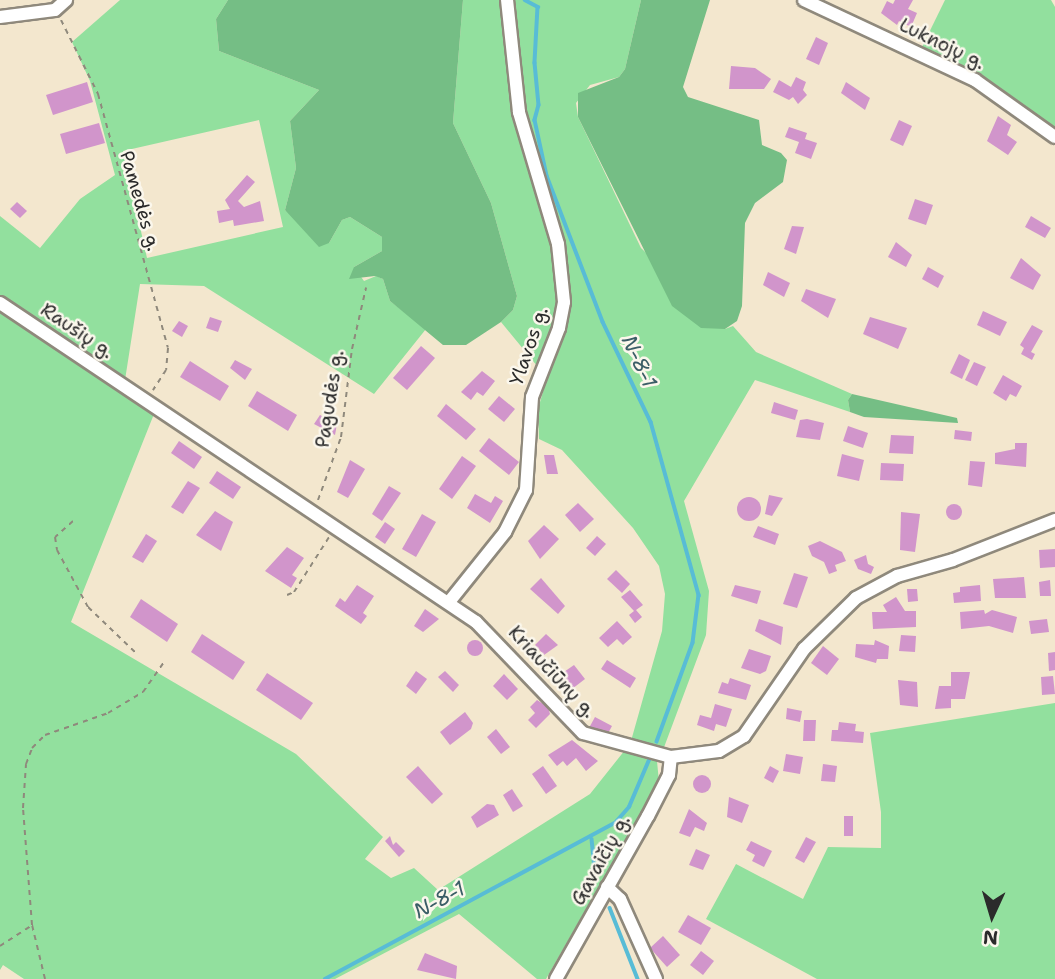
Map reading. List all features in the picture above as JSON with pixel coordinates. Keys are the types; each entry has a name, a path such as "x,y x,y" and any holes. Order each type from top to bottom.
{"street":[{"name":"Ylavos g.","path":"449,602 505,532 526,490 532,397 559,328 564,302 558,244 519,112 507,0"},
{"name":"Luknojų g.","path":"804,0 975,80 1055,136"},
{"path":"0,17 62,5"},
{"name":"Raušių g.","path":"0,303 132,392"},
{"name":"Kriaučiūnų g.","path":"132,392 449,602 508,652 583,733 671,757 719,751 744,736 804,649 856,598 897,576 953,560 1055,520"},
{"name":"Gavaičių g.","path":"556,979 669,775 671,757"},
{"path":"607,887 620,899 656,979"}],"path":[{"name":"Pamedės g.","path":"62,5 97,94 168,348 166,370 145,401"},
{"name":"Pagudės g.","path":"311,511 341,437 352,348 366,288"},
{"path":"73,521 55,537 62,560 88,607 135,652"},
{"path":"287,595 294,592 336,527"},
{"path":"45,979 32,925 23,808 26,764 32,748 46,736 108,713 143,692 165,660"},
{"path":"0,946 32,925"}],"green space":[{"path":"120,0 228,0 216,19 219,51 319,90 290,121 296,168 285,210 329,243 342,220 350,217 382,237 382,251 354,267 364,281 376,276 383,279 390,301 426,329 374,394 204,286 140,284 125,380 0,297 0,216 40,248 80,199 115,175 90,81 72,42","holes":["259,120 283,227 147,258 123,151"]},
{"path":"228,0 463,0 453,123 491,203 517,296 513,310 501,322 466,345 443,345 390,301 383,279 375,276 349,279 354,267 382,251 382,237 350,217 342,220 329,243 319,247 285,210 296,168 290,121 319,90 219,51 216,19"},
{"path":"463,0 641,0 625,69 619,77 590,85 576,103 578,117 641,248 725,329 733,326 756,352 852,394 848,400 850,412 755,380 684,501 709,591 706,635 663,750 631,741 662,631 665,594 659,566 633,528 562,450 539,439 538,409 547,378 501,322 513,310 517,296 491,203 453,123"},
{"path":"641,0 710,0 683,87 688,97 759,120 762,145 781,153 787,160 783,182 755,203 745,223 742,306 737,321 725,329 701,328 672,306 578,117 578,93 619,77 625,69"},
{"path":"945,0 1051,0 1055,7 1055,132 921,49"},
{"path":"0,311 154,414 71,622 296,754 383,837 365,859 391,878 414,868 438,890 590,794 625,750 657,761 659,782 546,979 537,979 459,914 335,979 24,979 3,965 0,970"},
{"path":"852,394 957,418 958,423 864,417 850,412 848,400"},
{"path":"1055,703 1055,979 817,979 706,919 736,864 803,899 828,847 881,848 881,812 870,733"}],"building":[{"path":"895,0 913,0 908,9 917,13 911,27 899,21 897,25 881,13 887,1 893,4"},
{"path":"816,37 828,43 819,65 806,59"},
{"path":"731,66 755,68 771,79 764,89 729,89"},
{"path":"796,77 806,82 803,90 807,95 798,104 793,97 789,100 773,92 779,80 791,87"},
{"path":"87,82 93,102 53,115 46,95"},
{"path":"846,82 870,98 865,110 841,93"},
{"path":"998,116 1011,125 1007,135 1017,142 1008,155 987,141"},
{"path":"899,120 912,126 903,146 890,140"},
{"path":"99,123 105,143 66,154 60,134"},
{"path":"789,127 807,133 805,139 817,143 811,159 795,153 799,142 785,137"},
{"path":"247,175 255,182 238,201 244,207 260,201 264,221 234,226 233,220 219,223 217,211 230,209 225,200"},
{"path":"915,199 933,205 926,225 908,219"},
{"path":"17,202 27,211 20,218 10,209"},
{"path":"1031,216 1051,228 1045,238 1025,227"},
{"path":"792,226 804,227 796,254 784,249"},
{"path":"896,242 912,255 906,267 888,257"},
{"path":"1021,258 1041,275 1033,290 1010,278"},
{"path":"928,267 944,276 938,288 922,279"},
{"path":"768,272 790,283 784,297 763,285"},
{"path":"806,289 836,299 828,318 801,301"},
{"path":"983,311 1007,322 1000,336 977,325"},
{"path":"210,317 222,321 218,332 206,328"},
{"path":"870,317 907,328 898,349 863,334"},
{"path":"179,321 188,326 182,337 172,331"},
{"path":"1032,325 1043,331 1031,352 1035,354 1032,360 1021,354 1024,348 1020,345"},
{"path":"421,346 435,358 407,390 393,378"},
{"path":"959,354 970,360 962,379 950,373"},
{"path":"235,360 252,369 245,380 230,368"},
{"path":"190,361 229,386 220,401 180,377"},
{"path":"974,362 986,367 977,386 965,380"},
{"path":"482,371 495,381 483,396 477,392 471,400 461,392"},
{"path":"1003,375 1022,386 1016,397 1010,394 1006,401 993,393"},
{"path":"257,391 297,415 288,431 248,406"},
{"path":"499,396 515,409 504,422 488,409"},
{"path":"774,402 798,410 795,420 771,413"},
{"path":"446,404 476,429 466,440 437,416"},
{"path":"320,415 337,424 335,435 314,424"},
{"path":"800,420 824,423 820,440 796,437"},
{"path":"848,426 868,433 863,448 843,441"},
{"path":"955,430 972,432 971,441 954,439"},
{"path":"891,435 914,436 913,454 889,453"},
{"path":"489,438 519,462 509,475 479,451"},
{"path":"179,441 202,457 194,469 171,453"},
{"path":"1015,443 1027,443 1026,467 995,464 995,453 1015,449"},
{"path":"842,454 864,460 859,481 837,476"},
{"path":"544,455 554,455 558,474 547,474"},
{"path":"462,456 476,466 452,499 439,489"},
{"path":"350,460 365,469 348,498 337,492"},
{"path":"970,461 985,462 982,487 968,485"},
{"path":"881,463 904,464 903,481 880,480"},
{"path":"217,471 241,487 233,499 209,483"},
{"path":"188,481 200,488 183,514 171,507"},
{"path":"389,486 401,493 382,521 372,514"},
{"path":"475,494 491,503 495,496 503,501 490,523 467,508"},
{"path":"769,495 783,498 772,516 765,514"},
{"path":"749,497 760,504 761,509 754,520 749,521 738,514 737,509 744,498"},
{"path":"578,503 594,519 580,532 565,515"},
{"path":"951,504 957,504 962,512 960,518 951,520 946,515 946,509"},
{"path":"215,511 233,522 221,551 196,535"},
{"path":"901,512 920,514 915,552 900,550"},
{"path":"422,514 436,522 416,557 402,549"},
{"path":"385,522 395,529 385,544 375,537"},
{"path":"544,525 559,539 540,559 528,541"},
{"path":"758,526 779,534 775,545 753,537"},
{"path":"146,534 157,541 143,563 132,557"},
{"path":"597,536 606,544 595,556 586,548"},
{"path":"820,541 842,552 846,561 835,565 837,571 829,574 824,562 812,556 808,546"},
{"path":"287,547 304,558 292,575 297,578 291,588 265,571"},
{"path":"1055,549 1055,567 1040,568 1039,550"},
{"path":"866,555 868,564 874,567 871,574 858,569 854,560"},
{"path":"616,570 630,584 622,593 607,579"},
{"path":"794,573 808,577 797,608 783,604"},
{"path":"1024,577 1026,598 995,598 993,579"},
{"path":"541,578 565,606 558,614 530,589"},
{"path":"1050,580 1051,596 1040,596 1039,582"},
{"path":"357,585 374,596 363,613 367,616 361,624 335,606 340,598 345,602"},
{"path":"735,585 761,591 757,604 731,596"},
{"path":"980,585 981,601 954,603 953,593 960,592 960,587"},
{"path":"907,589 917,589 918,601 908,602"},
{"path":"630,590 643,605 636,610 642,617 635,623 629,615 634,611 621,597"},
{"path":"896,597 905,611 916,611 916,627 873,629 872,612 887,612 883,605"},
{"path":"141,599 178,624 167,642 130,617"},
{"path":"425,609 439,619 423,632 414,626"},
{"path":"984,610 985,614 992,610 1017,617 1013,633 989,626 961,629 960,612"},
{"path":"759,619 783,627 781,645 755,631"},
{"path":"1047,619 1049,632 1031,634 1029,621"},
{"path":"617,621 632,637 623,645 617,639 608,647 599,638"},
{"path":"202,634 245,662 233,680 191,652"},
{"path":"546,634 558,645 544,655 535,645"},
{"path":"901,635 916,636 915,652 899,651"},
{"path":"475,640 481,642 481,654 475,656 469,654 467,648 469,642"},
{"path":"875,640 889,646 888,659 877,659 876,663 855,657 856,644 874,645"},
{"path":"823,646 839,659 827,675 811,663"},
{"path":"749,649 771,656 766,671 760,674 741,668"},
{"path":"1055,652 1055,670 1049,671 1048,653"},
{"path":"607,660 636,678 630,688 601,669"},
{"path":"574,665 585,679 572,689 561,674"},
{"path":"416,671 427,679 416,694 406,686"},
{"path":"445,671 459,685 453,692 438,677"},
{"path":"951,672 970,672 965,699 951,699 951,708 935,709 939,686 951,686"},
{"path":"267,673 313,703 301,720 256,690"},
{"path":"504,674 518,689 507,700 493,686"},
{"path":"1053,676 1055,694 1042,695 1041,677"},
{"path":"730,678 751,685 746,700 718,693 722,682 728,684"},
{"path":"898,680 917,682 918,707 900,705"},
{"path":"537,700 548,707 550,714 536,728 528,720 535,713 530,707"},
{"path":"715,704 732,709 726,727 716,724 714,731 697,725 700,715 711,718"},
{"path":"787,708 802,711 800,722 786,719"},
{"path":"465,712 473,723 471,729 450,745 440,732"},
{"path":"595,717 612,726 606,737 589,728"},
{"path":"804,720 816,720 815,741 803,741"},
{"path":"839,722 856,724 855,731 864,732 863,743 831,741 832,730 838,730"},
{"path":"496,729 510,747 501,754 487,737"},
{"path":"572,740 598,761 586,771 576,758 567,766 563,761 557,766 548,755"},
{"path":"786,754 803,757 800,774 783,771"},
{"path":"823,764 837,766 835,782 821,781"},
{"path":"418,766 443,794 432,804 406,777"},
{"path":"543,766 557,786 546,794 532,774"},
{"path":"770,766 779,771 773,783 764,778"},
{"path":"702,775 708,778 711,784 708,790 702,793 696,790 693,784 696,778"},
{"path":"512,789 523,806 513,812 503,795"},
{"path":"729,797 749,805 742,823 727,817"},
{"path":"487,804 494,805 499,815 477,828 471,817"},
{"path":"689,809 707,823 704,831 695,827 690,837 679,833"},
{"path":"844,816 853,816 853,836 844,836"},
{"path":"390,836 393,845 396,842 405,851 399,857 385,841"},
{"path":"806,837 816,842 804,863 795,858"},
{"path":"751,841 772,851 764,867 752,861 755,855 746,850"},
{"path":"696,849 710,855 703,870 689,865"},
{"path":"688,915 711,928 701,945 678,932"},
{"path":"663,936 680,955 667,967 650,948"},
{"path":"701,951 714,961 703,975 690,965"},
{"path":"425,953 457,966 456,979 417,970"}],"waterway":[{"name":"N-8-1","path":"525,0 538,7 535,63 539,105 535,120 547,176 603,322 651,422 699,595 693,643 657,742"},
{"name":"N-8-1","path":"325,979 616,822 629,807 649,760"},
{"path":"592,839 596,880"},
{"path":"610,908 638,979"}]}
